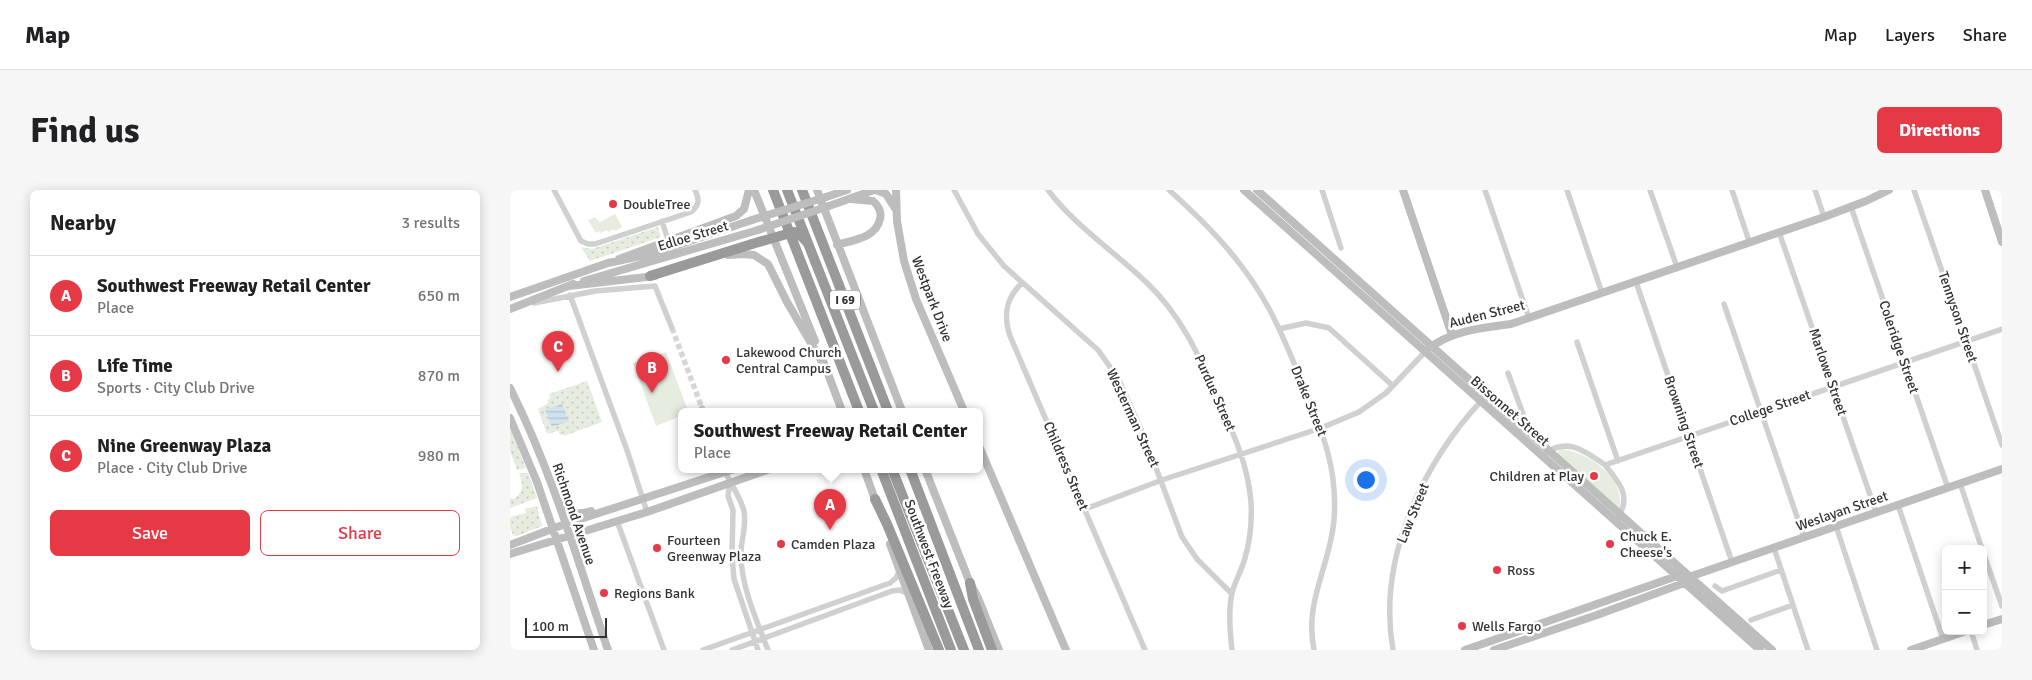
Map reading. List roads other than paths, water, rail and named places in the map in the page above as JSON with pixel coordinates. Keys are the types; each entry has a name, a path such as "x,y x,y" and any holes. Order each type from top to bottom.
{"highway":[{"name":"I 69","path":"773,190 858,408"},
{"path":"786,190 873,408"},
{"path":"786,190 868,408"},
{"name":"I 69","path":"802,190 887,408"},
{"path":"650,276 794,232 807,242"},
{"name":"Southwest Freeway","path":"883,473 951,650"},
{"path":"894,473 936,577"},
{"path":"897,473 964,650"},
{"name":"Southwest Freeway","path":"912,473 979,650"},
{"path":"875,499 939,650"},
{"path":"970,582 973,599 992,650"}],"main road":[{"path":"608,263 736,216 744,209 749,190"},
{"path":"754,190 841,408"},
{"path":"818,190 901,408"},
{"name":"Edloe Street","path":"510,309 597,276 706,246 796,212 847,190"},
{"path":"875,190 886,194 897,210"},
{"name":"Edloe Street","path":"510,297 608,263 630,259 703,237 850,199 875,190"},
{"name":"Westpark Drive","path":"896,190 900,246 912,288 963,408"},
{"name":"Bissonnet Street","path":"1244,190 1425,352 1520,425 1545,453"},
{"name":"Bissonnet Street","path":"1257,190 1432,346 1518,434 1545,453 1618,517 1760,650"},
{"path":"1403,190 1452,335"},
{"name":"Auden Street","path":"1425,352 1438,341 1460,332 1512,324 1749,241 1824,217 1890,190"},
{"path":"1985,190 2002,242"},
{"path":"838,245 871,234 877,227 880,218 879,208 873,201 850,199"},
{"path":"568,286 672,273 734,254 754,256 768,264 786,302 825,367"},
{"path":"1331,268 1336,261"},
{"path":"537,288 540,297"},
{"name":"Richmond Avenue","path":"510,388 524,416 556,498 608,650"},
{"path":"511,420 524,416"},
{"name":"Richmond Avenue","path":"511,420 537,482 594,650"},
{"path":"983,455 1066,650"},
{"name":"Weslayan Street","path":"1494,650 1597,616 1732,562 2002,469"},
{"path":"510,545 565,524 644,500 717,473"},
{"path":"510,554 647,512 755,473"},
{"path":"865,473 929,650"},
{"path":"927,473 999,650"},
{"path":"556,498 569,512 576,514 602,508 620,507"},
{"name":"Bissonnet Street","path":"1618,517 1677,576"},
{"name":"Weslayan Street","path":"1465,650 1677,576 1687,580"},
{"name":"Bissonnet Street","path":"1687,580 1772,650"},
{"path":"1594,605 1597,616"},
{"path":"1987,624 2002,619"},
{"path":"1911,650 1954,635"},
{"path":"1503,637 1506,646"}],"street":[{"path":"554,190 581,241 588,244 596,244 691,212 697,207 699,200 695,190"},
{"name":"Westerman Street","path":"954,190 978,234 1004,266 1098,350 1118,378 1144,436 1178,527 1188,547 1206,570 1232,594"},
{"name":"Purdue Street","path":"1048,190 1064,209 1148,283 1170,308 1198,353 1242,454 1248,475 1251,504 1250,533 1246,557 1232,594 1232,650"},
{"name":"Drake Street","path":"1168,190 1197,216 1235,258 1254,284 1279,329 1321,428 1332,466 1334,502 1332,534 1315,591 1312,619 1314,650"},
{"path":"1322,190 1342,248"},
{"path":"1485,190 1529,318"},
{"path":"1567,190 1602,293"},
{"path":"1650,190 1677,267"},
{"path":"1732,190 1749,241"},
{"path":"1815,190 1824,217"},
{"name":"Tennyson Street","path":"1914,190 2002,445"},
{"name":"Coleridge Street","path":"1851,207 1948,488"},
{"path":"662,221 668,240"},
{"name":"Marlowe Street","path":"1779,232 1876,512"},
{"name":"Browning Street","path":"1636,282 1732,562"},
{"name":"Childress Street","path":"1022,283 1013,291 1008,304 1006,319 1008,330 1145,650"},
{"name":"Edloe Street","path":"519,305 620,288 655,286 672,328"},
{"path":"570,295 647,512"},
{"path":"1724,304 1804,537"},
{"path":"1279,329 1306,323 1329,328 1392,385"},
{"name":"College Street","path":"1605,465 2002,329"},
{"path":"1577,342 1618,461"},
{"name":"Auden Street","path":"1085,509 1162,480 1321,428 1359,412 1377,400 1425,352"},
{"path":"1508,373 1522,414 1518,434"},
{"name":"Law Street","path":"1393,650 1389,617 1393,568 1410,516 1417,497 1432,468 1453,435 1483,398"},
{"path":"1545,453 1560,445 1575,446 1605,465 1618,480 1624,493 1625,504 1618,517"},
{"path":"726,473 744,512 745,525 741,555 743,577 768,650"},
{"path":"730,483 728,496 732,510 734,579 758,650"},
{"path":"1960,484 1981,545"},
{"path":"1898,505 1942,639"},
{"path":"617,521 664,650"},
{"path":"1836,526 1878,650"},
{"path":"1774,548 1808,650"},
{"path":"1987,562 2002,606"},
{"path":"703,650 890,583 896,578 900,570"},
{"path":"1715,586 1722,591 1781,570"},
{"path":"732,650 892,591 900,590 908,594"},
{"path":"847,599 850,607"},
{"path":"1751,620 1793,605"},
{"path":"1972,635 1977,650"}],"water":[{"path":"562,404 569,421 552,427 545,410"}],"tunnel":[{"path":"672,328 702,408"}],"place":[{"name":"DoubleTree","path":"613,204"},
{"name":"Lakewood Church Central Campus","path":"726,360"},
{"name":"Nine Greenway Plaza","path":"558,372"},
{"name":"Life Time","path":"652,393"},
{"name":"Children at Play","path":"1594,476"},
{"name":"Southwest Freeway Retail Center","path":"830,530"},
{"name":"Camden Plaza","path":"781,544"},
{"name":"Chuck E. Cheese's","path":"1610,544"},
{"name":"Fourteen Greenway Plaza","path":"657,548"},
{"name":"Ross","path":"1497,570"},
{"name":"Regions Bank","path":"604,593"},
{"name":"Wells Fargo","path":"1462,626"}]}
